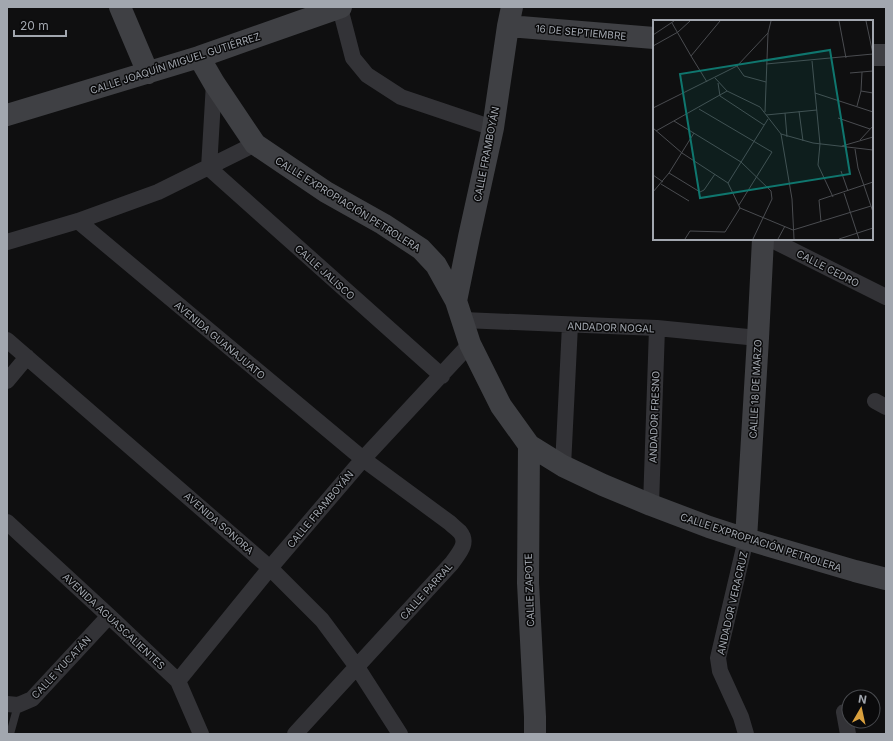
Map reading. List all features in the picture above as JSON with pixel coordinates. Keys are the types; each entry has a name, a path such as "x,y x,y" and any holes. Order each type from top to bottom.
{"street":[{"path":"120,7 148,73"},
{"path":"341,7 353,58 367,75 401,97 493,128"},
{"name":"CALLE JOAQUÍN MIGUEL GUTIÉRREZ","path":"7,115 199,57 341,7"},
{"name":"CALLE FRAMBOYÁN","path":"460,310 469,237 493,128 510,16"},
{"name":"16 DE SEPTIEMBRE","path":"510,16 653,38"},
{"path":"873,54 886,55"},
{"name":"CALLE EXPROPIACIÓN PETROLERA","path":"199,57 214,83 256,144 326,192 384,224 421,249 436,265 460,310 470,344 501,406 529,446 563,466 603,485 709,527 886,580"},
{"path":"209,168 214,83"},
{"path":"7,242 78,221 158,192 256,144"},
{"name":"CALLE JALISCO","path":"209,168 442,376"},
{"name":"AVENIDA GUANAJUATO","path":"78,221 363,459"},
{"name":"CALLE 18 DE MARZO","path":"746,539 763,240"},
{"name":"CALLE CEDRO","path":"772,240 886,297"},
{"name":"ANDADOR NOGAL","path":"460,310 570,325 657,328 758,338"},
{"path":"563,466 570,325"},
{"name":"ANDADOR FRESNO","path":"651,505 657,328"},
{"name":"AVENIDA SONORA","path":"7,340 270,568 322,620 358,666 400,734"},
{"name":"CALLE FRAMBOYÁN","path":"178,681 270,568 363,459 442,376 470,344"},
{"path":"7,381 27,357"},
{"name":"CALLE ZAPOTE","path":"529,446 528,583 535,717 534,734"},
{"name":"CALLE PARRAL","path":"295,734 452,563 462,549 463,540 460,532 363,459"},
{"name":"AVENIDA AGUASCALIENTES","path":"7,522 178,681 201,734"},
{"name":"ANDADOR VERACRUZ","path":"746,539 718,658 720,672 741,717 746,734"},
{"path":"854,571 886,566"},
{"name":"CALLE YUCATÁN","path":"12,705 32,700 109,616"}],"lane":[{"path":"10,734 12,705"}]}
